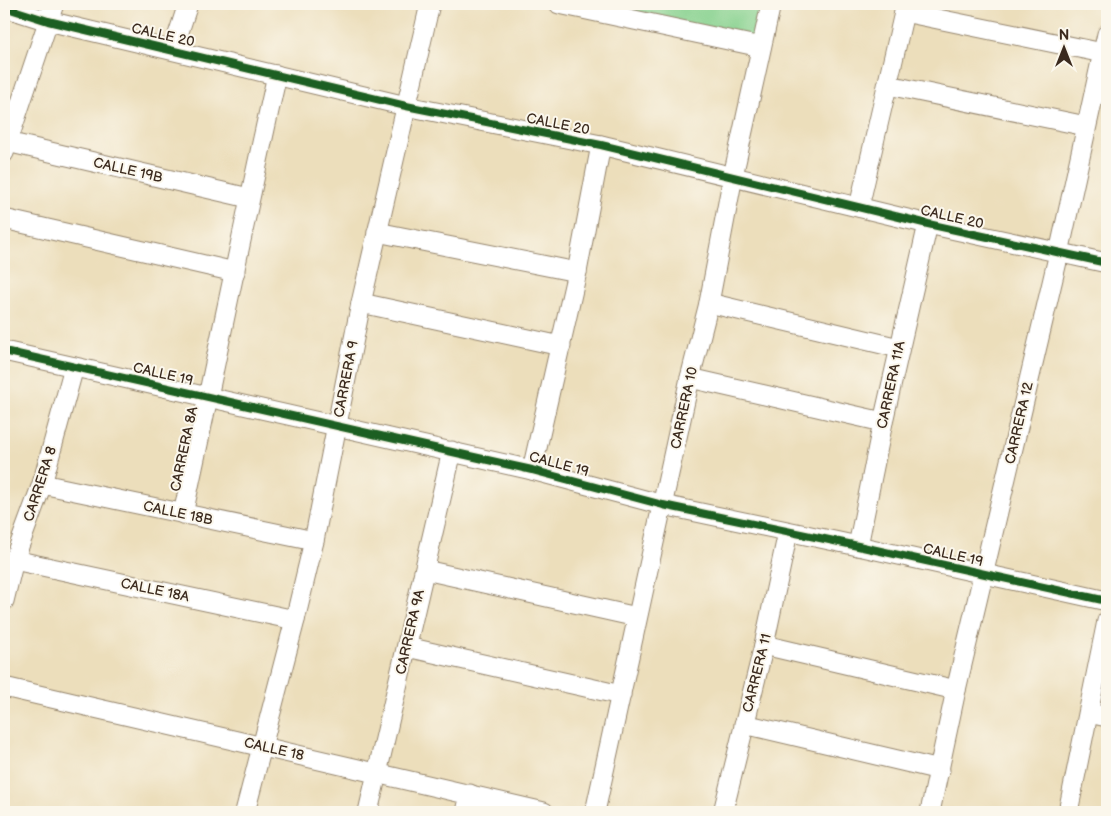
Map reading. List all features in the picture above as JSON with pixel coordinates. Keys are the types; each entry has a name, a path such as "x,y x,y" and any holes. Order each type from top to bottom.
{"street":[{"path":"173,50 188,4"},
{"name":"CARRERA 9","path":"245,812 314,541 361,303 430,4"},
{"path":"559,4 762,47"},
{"name":"CARRERA 10","path":"595,812 690,378 709,303 733,176 771,4"},
{"name":"CALLE 20","path":"4,7 51,12 173,50 406,106 601,145 928,224 1107,263"},
{"path":"859,206 905,8 1103,52"},
{"path":"5,147 51,12"},
{"name":"CARRERA 12","path":"930,812 956,690 1059,254 1107,34"},
{"name":"CARRERA 8A","path":"183,514 249,198 277,75"},
{"path":"888,85 1086,126"},
{"path":"532,470 561,346 601,145"},
{"name":"CALLE 19B","path":"5,147 249,198"},
{"path":"4,218 235,272"},
{"name":"CARRERA 11A","path":"858,546 899,348 928,224"},
{"path":"378,232 576,272"},
{"path":"361,303 561,346"},
{"path":"709,303 899,348"},
{"name":"CALLE 19","path":"4,351 452,451 663,505 1107,601"},
{"name":"CARRERA 8","path":"4,601 14,560 42,484 74,367"},
{"path":"690,378 883,422"},
{"name":"CARRERA 9A","path":"368,812 452,451"},
{"name":"CALLE 18B","path":"42,484 314,541"},
{"name":"CARRERA 11","path":"723,812 764,645 788,532"},
{"name":"CALLE 18A","path":"14,560 295,620"},
{"path":"425,570 637,617"},
{"path":"1068,812 1107,621"},
{"path":"764,645 956,690"},
{"path":"407,646 622,695"},
{"name":"CALLE 18","path":"4,687 377,773 468,803 544,812"},
{"path":"1088,713 1107,717"},
{"path":"744,724 940,770"}],"green space":[{"path":"559,4 771,4 761,47"}],"cycle path":[{"path":"4,7 48,21 406,106 601,145 928,224 1107,263"},
{"path":"4,351 532,470 663,505 1107,601"}]}
